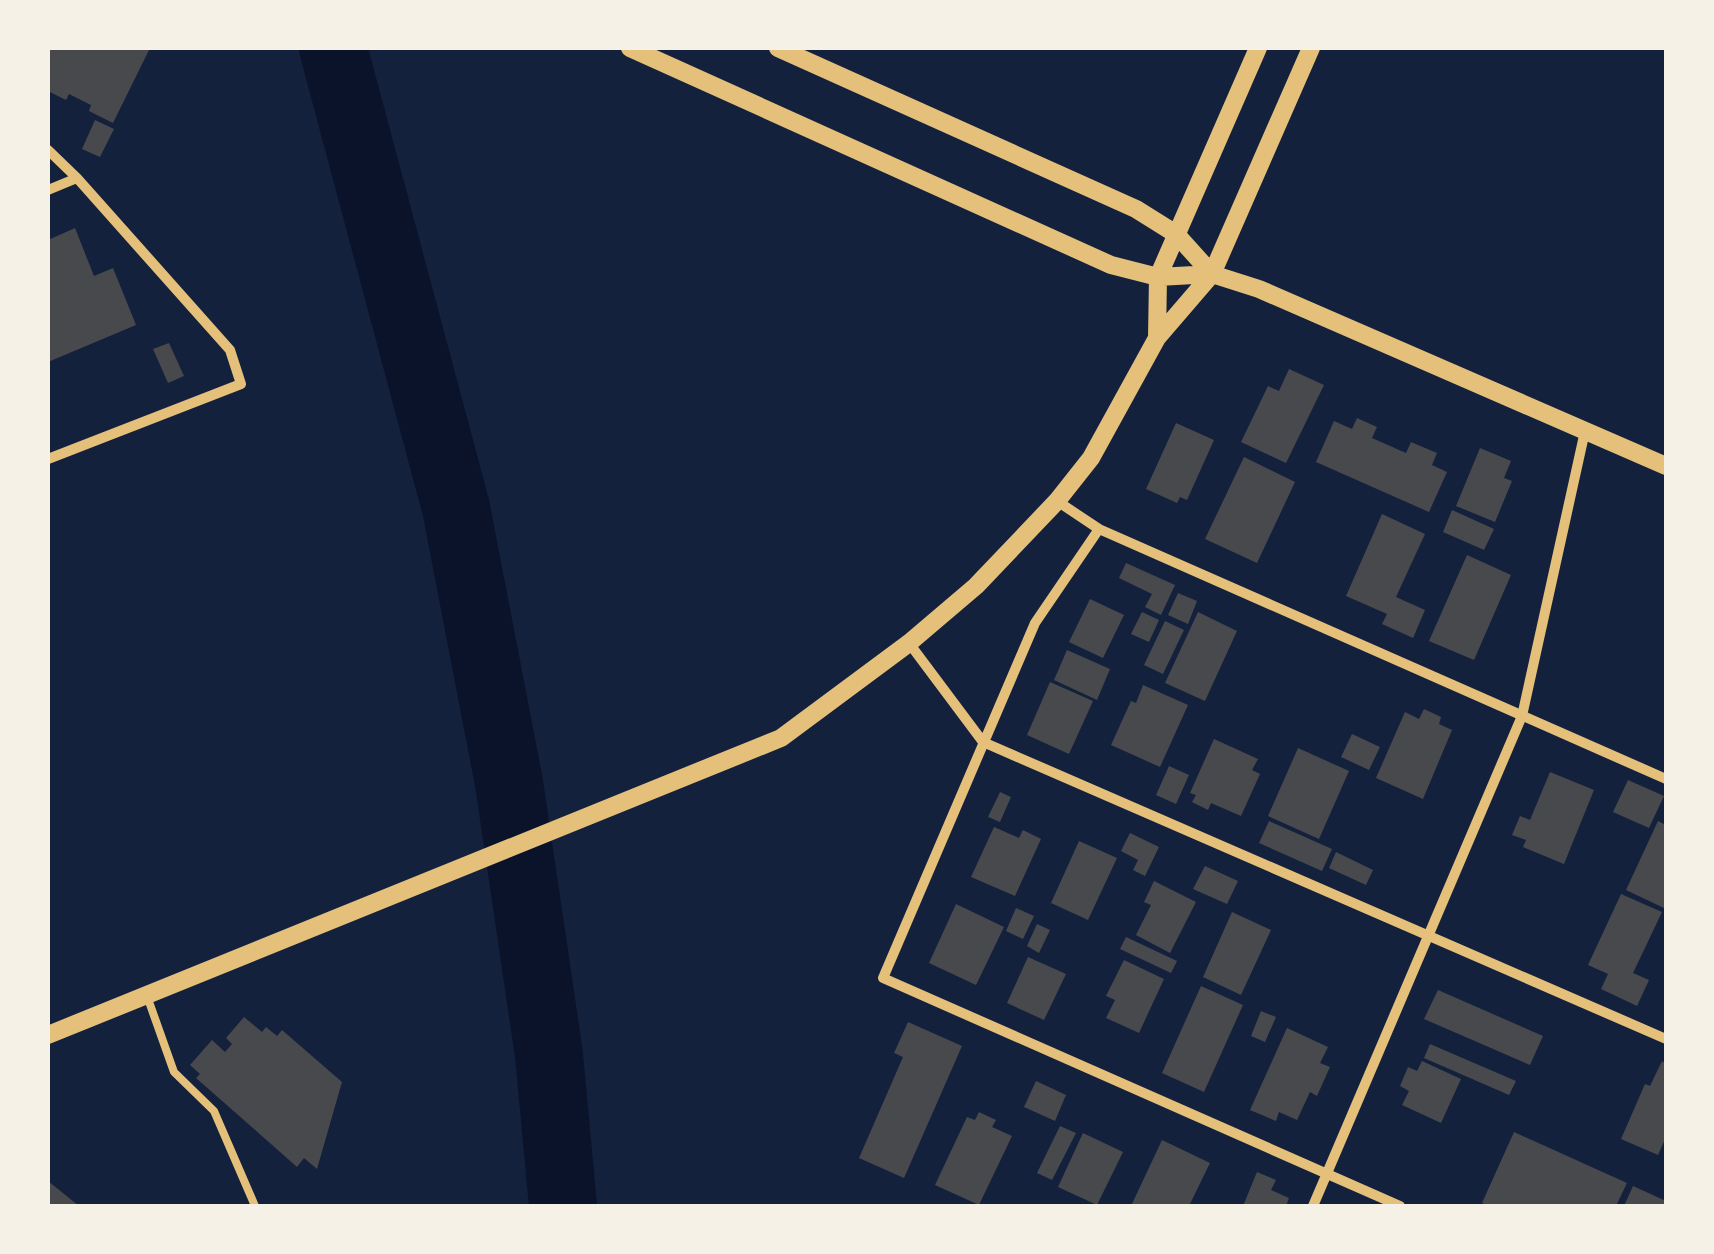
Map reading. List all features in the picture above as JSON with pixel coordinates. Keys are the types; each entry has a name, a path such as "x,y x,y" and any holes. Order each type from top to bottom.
{"street":[{"path":"630,48 1111,265 1158,276 1212,274 1259,289 1666,466"},
{"path":"778,48 1136,209 1176,234 1212,274"},
{"path":"1158,338 1158,276 1258,48"},
{"path":"48,1035 781,738 909,643 976,586 1057,501 1091,458 1158,338 1212,274 1311,48"},
{"path":"48,150 78,178 230,350 242,384 48,460"},
{"path":"48,190 78,178"},
{"path":"1313,1206 1522,716 1585,431"},
{"path":"1057,501 1099,529 1666,779"},
{"path":"1099,529 1035,624 883,978 1400,1206"},
{"path":"909,643 983,742 1666,1039"}],"lane":[{"path":"146,996 174,1072 214,1111 255,1206"}],"building":[{"path":"48,48 150,48 113,123 89,111 91,105 69,94 66,100 48,91"},
{"path":"95,120 114,129 100,157 82,149"},
{"path":"75,228 94,276 113,268 136,325 48,362 48,240"},
{"path":"169,343 184,376 168,383 153,349"},
{"path":"1289,369 1324,385 1286,463 1241,442 1268,386 1279,391"},
{"path":"1357,418 1377,427 1372,438 1406,453 1411,442 1437,453 1432,465 1447,472 1429,512 1316,462 1334,421 1352,429"},
{"path":"1176,423 1214,440 1187,500 1180,497 1177,503 1146,489"},
{"path":"1480,448 1511,461 1504,478 1512,481 1495,522 1456,506"},
{"path":"1244,457 1295,482 1257,563 1205,539"},
{"path":"1452,510 1494,529 1484,550 1443,532"},
{"path":"1382,514 1425,534 1396,597 1425,610 1413,638 1382,624 1387,614 1346,596"},
{"path":"1467,555 1511,575 1474,660 1429,641"},
{"path":"1126,563 1175,585 1161,615 1145,607 1152,594 1119,578"},
{"path":"1178,593 1197,601 1188,624 1168,615"},
{"path":"1090,599 1124,615 1103,658 1069,642"},
{"path":"1142,612 1159,620 1149,642 1131,634"},
{"path":"1198,612 1237,631 1205,701 1165,683"},
{"path":"1165,621 1184,630 1163,674 1144,665"},
{"path":"1067,650 1110,669 1097,700 1054,680"},
{"path":"1050,682 1093,701 1069,754 1027,735"},
{"path":"1143,685 1188,705 1160,767 1111,745 1131,701 1136,703"},
{"path":"1424,709 1441,717 1439,724 1452,730 1423,799 1376,778 1405,712 1419,719"},
{"path":"1352,734 1380,747 1369,770 1341,757"},
{"path":"1214,739 1258,759 1252,770 1260,774 1241,816 1211,803 1208,810 1192,802 1196,795 1190,793"},
{"path":"1298,748 1349,771 1319,839 1268,816"},
{"path":"1169,766 1189,775 1176,804 1156,795"},
{"path":"1550,772 1594,790 1564,864 1523,847 1526,840 1512,835 1520,816 1530,820"},
{"path":"1628,780 1664,796 1649,828 1613,812"},
{"path":"1000,792 1011,797 1000,822 988,817"},
{"path":"1269,821 1332,849 1322,871 1259,843"},
{"path":"1658,821 1666,825 1666,909 1626,890"},
{"path":"994,827 1019,838 1023,830 1041,839 1015,896 971,877"},
{"path":"1130,833 1159,847 1145,876 1133,870 1138,860 1121,851"},
{"path":"1079,841 1117,858 1088,920 1051,903"},
{"path":"1336,852 1373,870 1366,885 1329,868"},
{"path":"1205,866 1238,881 1227,904 1193,889"},
{"path":"1154,881 1196,902 1170,953 1136,935 1151,905 1144,902"},
{"path":"1621,894 1662,912 1633,973 1649,980 1637,1006 1601,989 1608,974 1588,965"},
{"path":"956,904 1004,927 976,985 929,963"},
{"path":"1016,908 1034,916 1023,939 1006,931"},
{"path":"1232,912 1271,930 1241,995 1203,977"},
{"path":"1037,924 1050,930 1039,953 1027,946"},
{"path":"1126,937 1177,961 1171,973 1120,949"},
{"path":"1028,957 1066,974 1044,1020 1007,1003"},
{"path":"1124,960 1164,979 1139,1033 1106,1018 1115,1000 1106,996"},
{"path":"1201,986 1243,1005 1204,1092 1162,1073"},
{"path":"1438,990 1543,1036 1530,1065 1424,1019"},
{"path":"1261,1011 1276,1017 1265,1042 1251,1036"},
{"path":"244,1017 262,1032 266,1027 277,1036 282,1030 342,1082 317,1169 304,1158 297,1167 196,1078 200,1074 190,1065 212,1040 225,1052 232,1044 226,1038"},
{"path":"908,1022 962,1046 904,1178 859,1158 903,1057 894,1053"},
{"path":"1287,1028 1328,1047 1320,1063 1330,1067 1317,1096 1310,1092 1297,1120 1279,1112 1276,1121 1250,1110"},
{"path":"1430,1044 1516,1081 1509,1095 1424,1058"},
{"path":"1422,1061 1461,1079 1441,1123 1402,1105 1409,1091 1400,1086 1408,1067 1417,1071"},
{"path":"1662,1061 1666,1064 1666,1137 1658,1155 1621,1139 1645,1084 1650,1086"},
{"path":"1036,1081 1066,1095 1055,1121 1024,1107"},
{"path":"979,1112 996,1120 992,1127 1012,1136 979,1205 935,1185 967,1117 975,1120"},
{"path":"1060,1126 1076,1133 1052,1180 1037,1173"},
{"path":"1514,1132 1627,1183 1616,1206 1482,1203"},
{"path":"1083,1133 1123,1152 1097,1205 1058,1187"},
{"path":"1162,1140 1210,1163 1189,1206 1131,1206"},
{"path":"1257,1172 1276,1180 1271,1190 1289,1198 1286,1206 1243,1206"},
{"path":"48,1181 79,1206 48,1206"},
{"path":"1633,1186 1666,1201 1666,1206 1624,1206"}],"waterway":[{"path":"333,48 456,508 509,783 549,1055 563,1206"}]}
